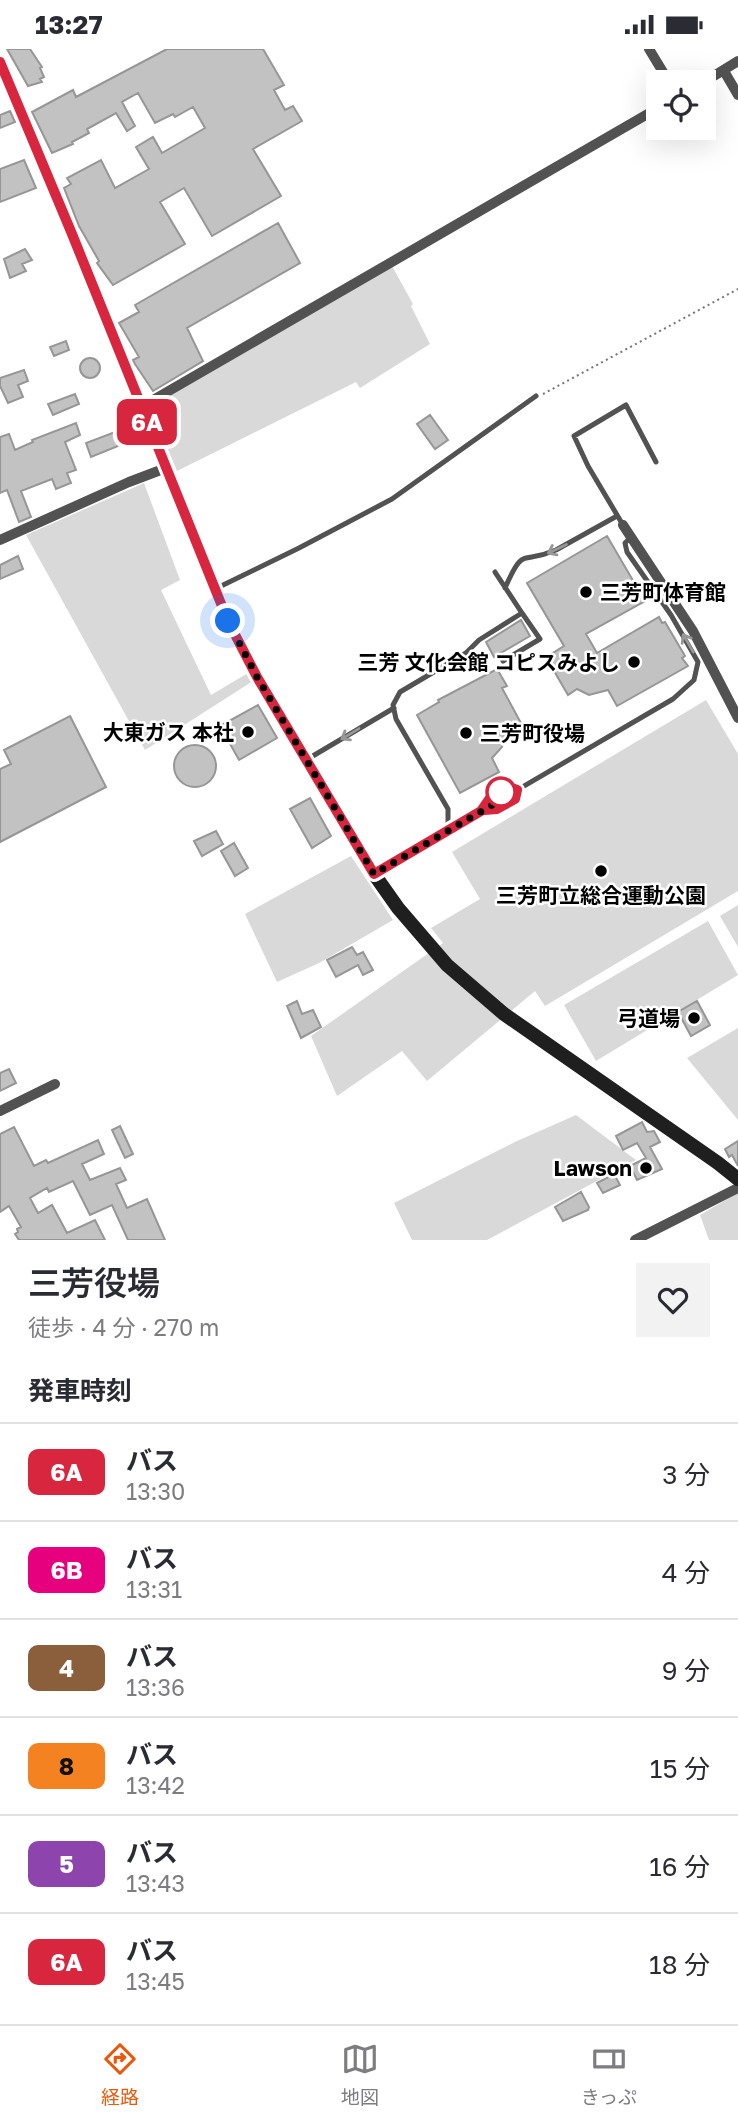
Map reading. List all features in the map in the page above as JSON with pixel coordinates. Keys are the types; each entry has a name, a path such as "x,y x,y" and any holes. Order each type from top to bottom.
{"street":[{"path":"649,49 662,70"},
{"path":"716,75 738,61"},
{"path":"0,62 228,621 257,677 374,874 398,908 447,965 504,1014 738,1179"},
{"path":"724,71 738,95"},
{"path":"141,407 646,115"},
{"path":"0,540 128,482 166,468"},
{"path":"620,520 693,631 737,714"},
{"path":"0,1111 55,1084"},
{"path":"635,1240 738,1188"}],"lane":[{"path":"214,589 392,499 536,397"},
{"path":"505,588 517,563 526,556 547,554 620,520 573,436 626,405 656,462"},
{"path":"374,874 673,699 694,681 698,662 671,615 627,552 625,543 631,537"},
{"path":"495,572 540,639 503,661"},
{"path":"441,834 446,828 448,809 396,719 395,698 400,692 466,653 479,640 522,613"},
{"path":"306,760 394,708"}],"path":[{"path":"536,397 550,393 738,289"}],"shaded area":[{"path":"392,266 413,304 411,306 430,344 360,388 356,382 177,471 150,406"},
{"path":"144,483 180,580 161,590 211,695 248,673 253,681 145,750 26,535"},
{"name":"三芳町立総合運動公園","path":"706,700 738,754 738,891 545,1006 535,991 427,1081 402,1051 337,1096 311,1036 443,943 431,928 480,899 452,852"},
{"path":"351,856 393,920 319,963 277,982 245,914"},
{"path":"738,905 738,947 720,916"},
{"path":"708,921 738,975 596,1061 564,1005"},
{"path":"738,1028 738,1120 687,1058"},
{"path":"576,1115 636,1160 487,1240 412,1240 394,1203 517,1141"},
{"path":"738,1193 738,1240 709,1240 700,1215"}],"building":[{"path":"7,49 30,49 42,67 42,82 28,86"},
{"path":"167,49 263,49 284,85 274,90 285,110 293,106 302,121 253,149 281,196 212,236 184,188 160,202 185,244 113,285 97,263 99,261 79,226 64,188 71,184 67,178 101,160 115,188 149,169 136,147 153,137 162,153 205,128 193,107 175,117 173,114 155,123 138,93 122,102 135,126 127,131 116,113 87,129 89,133 72,142 73,144 52,153 32,112 73,90 76,97"},
{"path":"10,111 15,122 0,128 0,115"},
{"path":"24,160 36,188 0,202 0,169"},
{"path":"278,223 300,263 187,328 203,361 153,391 133,360 139,357 119,323 139,312 135,305"},
{"path":"25,249 32,260 22,264 26,271 10,278 4,259"},
{"path":"66,341 69,350 54,356 50,347"},
{"path":"90,358 97,361 100,368 97,375 90,378 83,375 80,368 83,361"},
{"path":"24,370 28,381 18,385 23,397 8,403 0,386 0,378"},
{"path":"75,394 79,404 53,415 48,404"},
{"path":"430,415 448,440 435,449 417,424"},
{"path":"76,423 80,435 65,442 76,470 67,473 71,483 56,489 52,479 21,491 31,517 19,522 7,490 0,493 0,437 9,434 15,450 33,442 32,440"},
{"path":"123,429 128,442 91,457 86,443"},
{"path":"607,536 645,601 586,634 597,653 659,617 662,623 665,622 688,666 617,706 608,690 589,695 577,689 568,695 546,657 564,646 527,583"},
{"path":"18,556 23,569 0,579 0,565"},
{"path":"521,620 530,636 494,657 486,642"},
{"name":"三芳町役場","path":"497,669 507,686 502,688 521,723 506,731 502,747 492,758 499,772 460,793 417,715 439,702 438,700"},
{"name":"大東ガス 本社","path":"258,705 277,738 239,760 220,726"},
{"path":"70,716 106,787 0,842 0,769 11,764 4,750"},
{"path":"195,745 210,751 216,766 210,781 195,787 180,781 174,766 180,751"},
{"path":"310,798 331,836 312,848 290,809"},
{"path":"216,831 223,844 202,856 194,841"},
{"path":"234,843 248,868 235,876 221,851"},
{"path":"352,947 357,955 363,952 373,970 363,975 358,965 336,977 327,960"},
{"path":"297,1001 302,1014 313,1010 321,1027 301,1038 287,1006"},
{"name":"弓道場","path":"697,1001 710,1025 691,1036 678,1012"},
{"path":"9,1069 16,1083 0,1091 0,1073"},
{"path":"642,1122 647,1132 654,1131 660,1142 650,1147 662,1169 637,1180 630,1166 646,1158 637,1143 623,1150 616,1136"},
{"path":"120,1126 133,1154 125,1158 112,1130"},
{"path":"14,1127 34,1166 46,1160 48,1163 98,1140 104,1154 82,1164 90,1180 120,1168 126,1180 116,1184 127,1208 147,1199 165,1240 128,1240 112,1205 90,1215 73,1181 49,1192 47,1188 30,1198 38,1213 52,1205 67,1233 95,1220 105,1240 19,1240 15,1234 21,1227 9,1206 0,1212 0,1134"},
{"path":"738,1141 738,1166 725,1149"},
{"path":"614,1174 620,1185 603,1193 597,1183"},
{"path":"581,1192 588,1210 563,1221 555,1207"}],"bus line":[{"name":"6A","path":"0,62 228,621 257,677 374,874 481,811 490,798 509,787 517,790 515,799 497,809 484,810"}],"place":[{"name":"三芳町体育館","path":"586,592"},
{"name":"三芳 文化会館 コピスみよし","path":"634,662"},
{"name":"大東ガス 本社","path":"248,732"},
{"name":"三芳町役場","path":"466,733"},
{"name":"三芳町立総合運動公園","path":"601,871"},
{"name":"弓道場","path":"694,1018"},
{"name":"Lawson","path":"646,1168"}],"route":[{"path":"228,621 257,677 374,874 499,801 501,792"}]}
